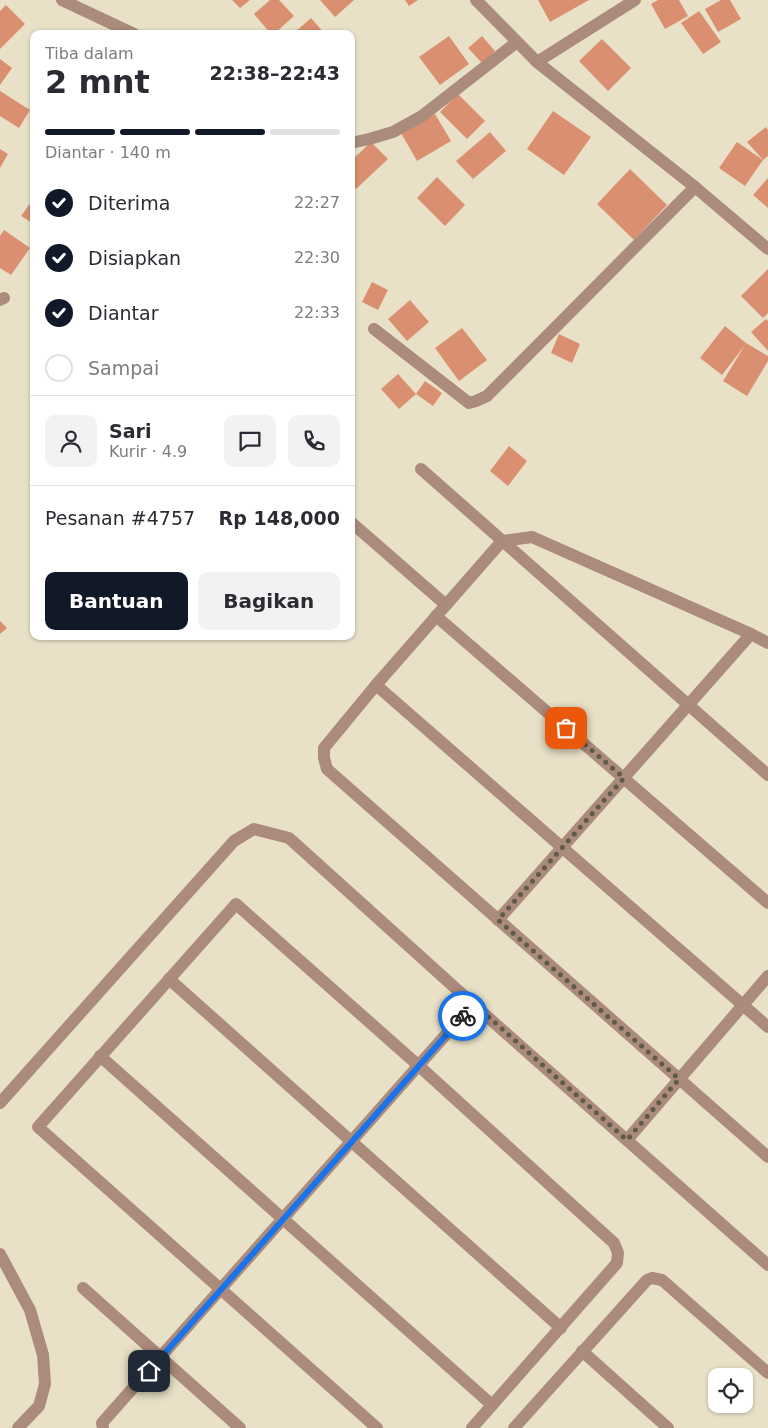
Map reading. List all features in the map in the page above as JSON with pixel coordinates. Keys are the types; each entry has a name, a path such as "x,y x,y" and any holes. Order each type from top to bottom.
{"street":[{"path":"62,0 126,30"},
{"path":"476,0 537,62 695,187 768,249"},
{"path":"537,62 635,0"},
{"path":"355,142 370,140 393,132 422,116 516,42"},
{"path":"374,329 469,403 476,402 487,396 695,187"},
{"path":"421,469 768,775"},
{"path":"355,526 446,605"},
{"path":"768,643 532,537 502,541 376,685 324,748 327,769 768,1157"},
{"path":"436,616 768,903"},
{"path":"498,920 751,634"},
{"path":"376,685 768,1028"},
{"path":"0,1103 234,840 254,829 289,838 768,1265"},
{"path":"377,1428 38,1126 236,904 419,1066 614,1243 618,1254 617,1263 472,1428"},
{"path":"627,1140 768,976"},
{"path":"168,979 561,1328"},
{"path":"103,1428 102,1423 474,1004"},
{"path":"100,1056 492,1405"},
{"path":"0,1254 30,1310 43,1355 45,1384 39,1406 18,1428"},
{"path":"515,1428 582,1351 647,1280 652,1278 662,1280 768,1373"},
{"path":"82,1288 240,1428"},
{"path":"582,1351 668,1428"}],"building":[{"path":"232,0 250,0 240,8"},
{"path":"270,0 279,0 294,16 278,30 268,30 254,14"},
{"path":"320,0 354,0 335,17"},
{"path":"405,0 418,0 409,6"},
{"path":"538,0 589,0 550,22"},
{"path":"658,0 679,0 688,16 665,29 651,4"},
{"path":"721,0 730,0 741,19 718,32 705,9"},
{"path":"6,5 25,24 0,49 0,11"},
{"path":"699,11 721,42 703,54 681,23"},
{"path":"311,18 322,30 297,30"},
{"path":"449,36 469,64 440,85 419,57"},
{"path":"482,36 495,51 482,63 468,48"},
{"path":"602,39 631,68 608,91 579,61"},
{"path":"0,59 12,68 0,85"},
{"path":"0,91 30,110 19,128 0,116"},
{"path":"458,94 485,121 467,139 440,112"},
{"path":"553,111 591,137 564,175 527,149"},
{"path":"435,114 451,141 417,161 401,133"},
{"path":"766,127 768,130 768,156 763,160 747,142"},
{"path":"490,132 506,151 473,179 456,161"},
{"path":"371,142 388,159 356,189 355,157"},
{"path":"737,142 763,160 745,186 719,168"},
{"path":"0,149 8,154 0,168"},
{"path":"630,169 667,205 634,240 597,204"},
{"path":"437,177 465,205 445,226 417,198"},
{"path":"768,178 768,208 753,195"},
{"path":"30,204 30,222 21,216"},
{"path":"4,230 30,248 11,275 0,268 0,236"},
{"path":"768,269 768,313 763,318 741,296"},
{"path":"372,282 388,290 378,310 362,302"},
{"path":"410,300 429,322 407,341 388,319"},
{"path":"766,319 768,321 768,351 751,332"},
{"path":"725,326 746,343 768,356 768,361 747,396 723,381 745,345 722,375 700,358"},
{"path":"462,328 487,360 459,381 435,348"},
{"path":"559,334 580,344 572,363 551,353"},
{"path":"398,374 416,394 399,409 381,389"},
{"path":"425,381 442,393 433,406 416,394"},
{"path":"509,446 527,461 508,486 490,471"},
{"path":"0,621 7,628 0,634"}],"way so far":[{"path":"463,1016 474,1004 627,1140 679,1079 498,920 624,778 566,728"}],"route":[{"path":"149,1371 463,1016"}]}
